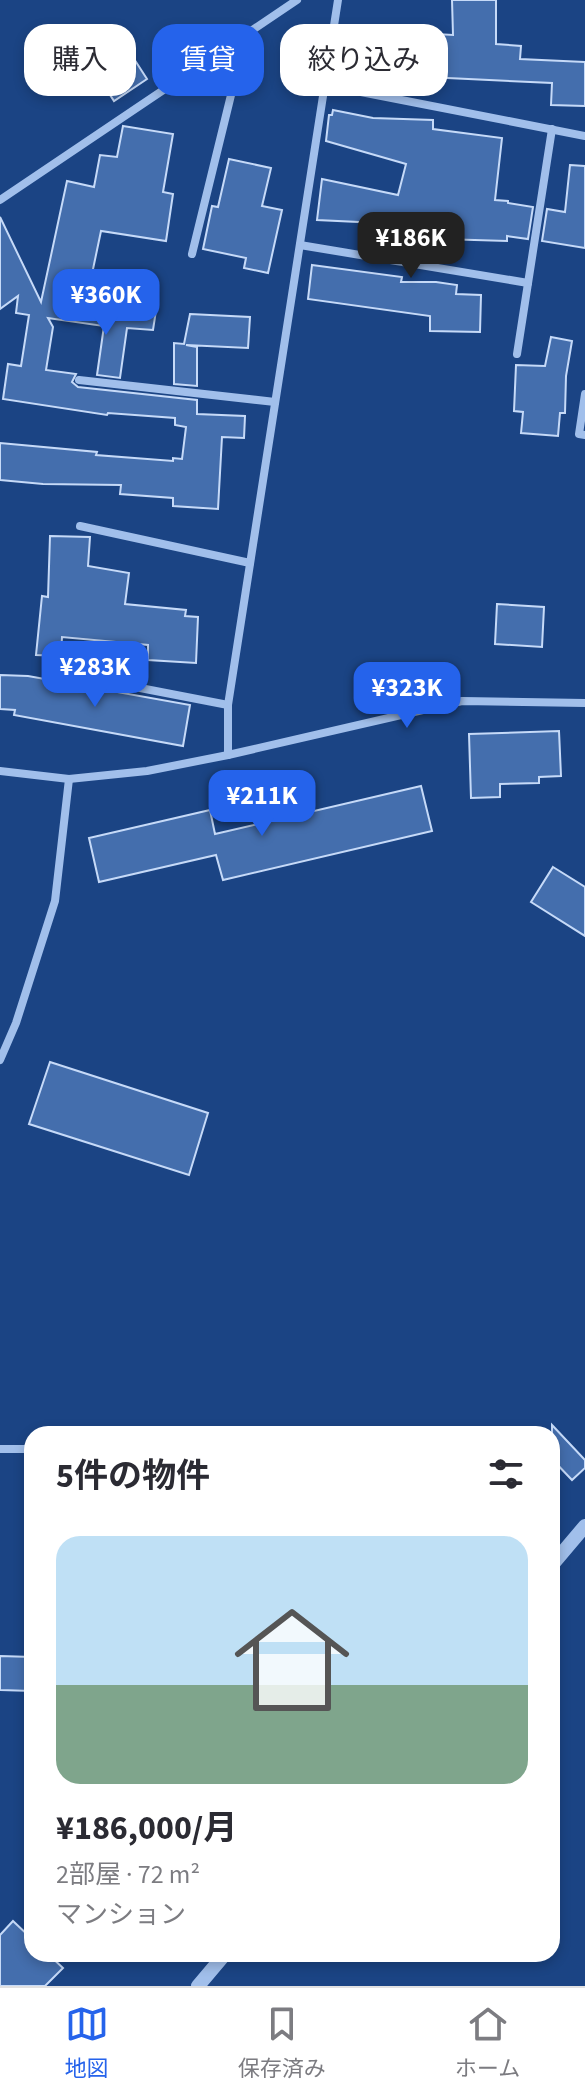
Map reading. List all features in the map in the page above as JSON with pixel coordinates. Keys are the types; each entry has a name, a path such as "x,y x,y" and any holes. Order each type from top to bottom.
{"street":[{"path":"262,24 297,0"},
{"path":"334,24 338,0"},
{"path":"0,200 155,96"},
{"path":"192,254 232,96"},
{"path":"228,755 228,705 323,96"},
{"path":"382,96 585,136"},
{"path":"517,354 552,129"},
{"path":"300,245 528,283"},
{"path":"79,380 275,402"},
{"path":"585,394 579,434 585,435"},
{"path":"80,526 250,563"},
{"path":"104,681 228,705"},
{"path":"0,771 69,779 147,771 462,701 585,703"},
{"path":"0,1060 16,1023 55,901 69,779"},
{"path":"0,1449 24,1449"},
{"path":"560,1556 585,1526"},
{"path":"198,1986 218,1962"}],"building":[{"path":"452,0 496,0 496,44 521,46 520,59 585,62 585,106 551,105 552,83 448,78 448,35 453,35"},
{"path":"136,62 147,79 136,86"},
{"path":"333,110 373,118 433,120 433,129 502,138 495,200 533,207 528,239 507,236 507,241 442,239 443,226 317,220 322,179 398,195 406,164 326,141 329,115"},
{"path":"123,126 173,134 163,192 173,194 166,241 101,231 88,293 157,304 153,330 127,328 120,378 97,375 104,326 48,318 53,327 46,370 76,374 72,382 78,387 197,400 197,414 245,416 244,438 222,437 218,509 173,506 173,498 120,494 121,485 0,480 0,443 97,452 96,455 173,461 173,458 182,459 186,427 175,425 175,418 107,415 3,399 8,364 21,366 29,315 16,313 18,296 0,309 0,217 41,302 67,181 94,187 100,155 117,157"},
{"path":"229,159 271,168 262,206 282,210 268,273 244,268 246,258 203,249 212,206 218,207"},
{"path":"570,165 585,166 585,248 542,241 547,209 565,212"},
{"path":"312,265 402,277 401,282 457,285 456,294 481,295 480,332 430,331 430,316 308,299"},
{"path":"190,314 250,317 248,348 186,345 197,347 197,386 174,384 174,343 184,344"},
{"path":"551,337 572,341 566,376 565,413 560,413 558,436 521,433 523,412 514,411 516,365 545,366"},
{"path":"50,536 90,537 88,566 129,573 125,604 186,610 185,616 198,617 196,663 148,660 148,645 62,637 61,656 36,655 42,596 48,597"},
{"path":"497,604 544,607 542,647 495,644"},
{"path":"0,675 28,676 190,705 183,746 14,715 15,710 0,709"},
{"path":"559,731 561,776 539,777 539,783 500,784 500,797 471,798 469,734"},
{"path":"421,786 432,831 223,880 216,855 99,882 89,838 210,810 215,834"},
{"path":"553,867 585,887 585,936 531,902"},
{"path":"50,1062 208,1113 189,1175 29,1124"},
{"path":"560,1433 585,1460 585,1468 572,1480 560,1467"},
{"path":"0,1656 24,1657 24,1691 0,1690"},
{"path":"13,1921 24,1931 24,1962 57,1962 63,1968 45,1986 0,1986 0,1935"}]}
